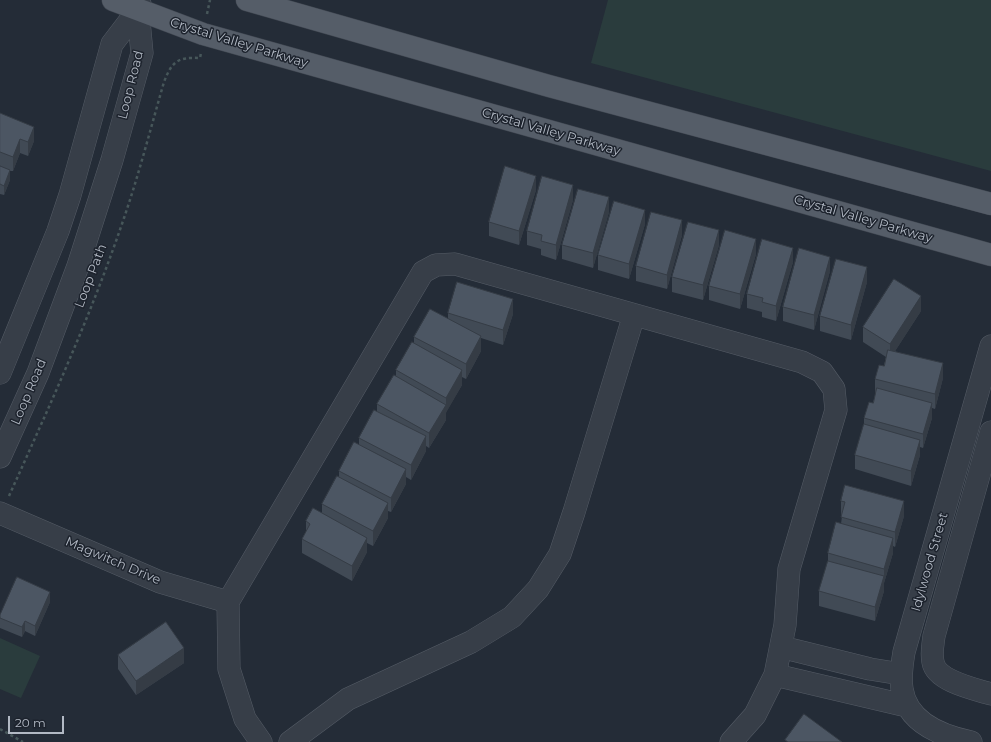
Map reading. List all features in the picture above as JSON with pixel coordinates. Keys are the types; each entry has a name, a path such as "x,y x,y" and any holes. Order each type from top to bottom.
{"main road":[{"name":"Crystal Valley Parkway","path":"113,0 139,5 203,34 991,255"},
{"path":"246,0 549,86 991,204"}],"street":[{"name":"Loop Road","path":"0,373 58,231 70,195 112,44 139,5"},
{"name":"Loop Road","path":"0,457 38,373 78,266 112,160 142,53 139,5"},
{"path":"261,742 245,719 229,669 228,602 423,272 436,264 455,264 802,362 822,372 834,389 836,410 789,569 785,625 775,675 755,714 731,742"},
{"path":"290,742 348,700 472,642 512,618 538,589 560,554 634,314"},
{"name":"Idylwood Street","path":"971,742 942,734 927,726 915,717 907,706 902,690 901,674 904,652 991,346"},
{"name":"Idylwood Street","path":"991,432 934,636 932,651 933,663 937,671 944,678 991,694"},
{"name":"Magwitch Drive","path":"1,514 160,582 228,602"},
{"path":"781,647 870,669 901,674"},
{"path":"775,675 907,706"}],"path":[{"name":"Loop Path","path":"1,514 63,376 106,267 124,217 168,72 179,60 187,57 200,58"},
{"path":"0,729 23,742"}],"shaded area":[{"path":"608,0 991,0 991,171 591,63"},
{"path":"0,638 40,656 21,698 0,689"}],"building":[{"path":"0,113 34,127 28,142 20,139 13,157 0,152"},
{"path":"0,166 10,170 4,186 0,184"},
{"path":"505,166 536,176 519,231 489,222"},
{"path":"542,176 573,185 556,245 541,241 542,235 527,231"},
{"path":"578,189 609,197 593,253 562,245"},
{"path":"614,201 645,210 629,264 598,255"},
{"path":"651,212 682,220 667,275 636,266"},
{"path":"688,222 719,230 703,285 672,277"},
{"path":"725,230 756,239 740,294 709,286"},
{"path":"762,239 793,248 776,306 762,302 763,298 747,294"},
{"path":"799,248 830,257 814,315 783,307"},
{"path":"836,259 867,267 851,325 820,316"},
{"path":"894,279 921,296 890,344 863,327"},
{"path":"457,282 513,299 503,330 448,313"},
{"path":"430,309 481,336 466,364 414,337"},
{"path":"412,342 462,370 446,398 396,370"},
{"path":"888,350 943,363 935,394 875,379 879,365 884,366"},
{"path":"394,375 446,405 429,433 377,404"},
{"path":"877,388 932,403 923,434 864,418 869,402 873,403"},
{"path":"374,410 426,436 411,465 359,438"},
{"path":"864,424 920,440 911,471 855,455"},
{"path":"354,442 406,469 391,498 339,471"},
{"path":"337,476 388,503 373,531 322,504"},
{"path":"845,485 904,501 895,532 841,517 845,502 841,501"},
{"path":"313,508 367,538 352,566 302,539 310,524 306,521"},
{"path":"836,522 893,538 884,569 828,553"},
{"path":"828,561 884,576 875,607 819,591"},
{"path":"17,577 50,592 35,626 25,621 22,627 0,618"},
{"path":"166,622 184,648 136,681 118,655"},
{"path":"804,714 842,742 788,742 785,740"}]}
